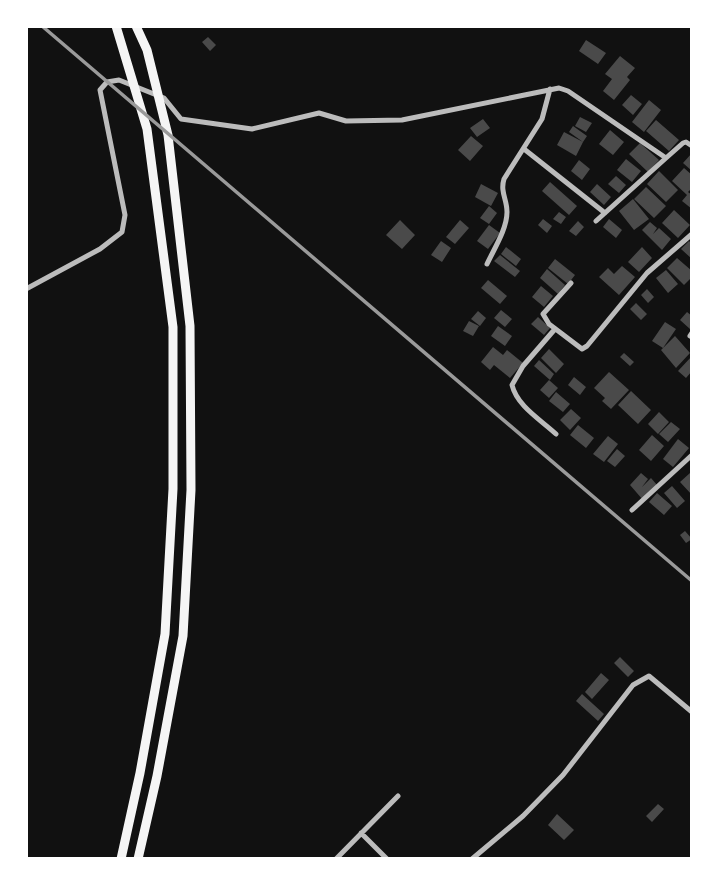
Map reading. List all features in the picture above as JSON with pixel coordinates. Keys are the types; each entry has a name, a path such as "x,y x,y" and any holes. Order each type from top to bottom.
{"highway":[{"path":"116,26 147,129 173,327 173,489 165,634 140,773 121,859"},
{"path":"136,26 147,50 168,135 190,326 191,489 183,636 157,776 138,859"}],"street":[{"path":"26,289 100,249 122,232 125,215 100,90 107,82 119,79 164,98 181,118 252,129 319,113 346,121 402,120 550,89 568,91 666,158"},
{"path":"487,264 506,221 502,186 542,119 550,89"},
{"path":"596,221 683,143 692,146"},
{"path":"524,149 605,213"},
{"path":"571,283 543,314 545,320 578,348 587,346 648,273 692,234"},
{"path":"555,329 523,366 512,385 514,394 521,402 556,434"},
{"path":"632,510 692,455"},
{"path":"472,859 523,816 563,775 633,685 649,676 692,712"},
{"path":"336,859 398,796"},
{"path":"361,833 387,859"}],"building":[{"path":"208,37 216,45 210,51 202,42"},
{"path":"586,40 606,53 598,64 579,51"},
{"path":"620,56 635,68 627,77 630,80 614,100 603,91 612,79 605,74"},
{"path":"631,95 642,104 633,115 622,105"},
{"path":"649,100 661,110 644,132 632,122"},
{"path":"580,117 592,123 586,132 575,126"},
{"path":"483,119 490,128 477,137 470,128"},
{"path":"656,120 679,140 669,151 646,131"},
{"path":"573,126 587,136 583,142 569,132"},
{"path":"610,130 624,142 613,155 599,144"},
{"path":"564,132 583,142 576,156 557,145"},
{"path":"471,136 483,146 470,161 458,150"},
{"path":"640,143 659,160 648,172 629,154"},
{"path":"692,153 692,171 683,163"},
{"path":"626,159 641,171 632,182 617,170"},
{"path":"579,160 590,169 582,180 571,171"},
{"path":"684,168 692,175 692,188 688,192 692,195 692,209 682,201 687,195 672,181"},
{"path":"659,171 678,190 666,202 647,184"},
{"path":"616,176 626,185 619,193 608,184"},
{"path":"550,182 577,206 569,215 542,191"},
{"path":"481,184 498,193 491,206 475,197"},
{"path":"597,184 611,197 604,205 590,192"},
{"path":"646,187 666,206 654,218 634,199"},
{"path":"633,199 649,219 634,230 619,211"},
{"path":"489,206 497,213 489,224 480,218"},
{"path":"674,210 690,225 678,238 662,223"},
{"path":"559,212 566,217 561,224 553,219"},
{"path":"543,219 552,226 547,233 538,225"},
{"path":"609,219 622,230 616,238 603,227"},
{"path":"400,220 415,235 402,249 386,235"},
{"path":"460,220 469,228 455,244 446,237"},
{"path":"578,221 584,227 576,236 569,231"},
{"path":"650,222 657,228 653,234 659,228 671,239 662,250 642,230"},
{"path":"489,225 500,233 488,249 477,241"},
{"path":"441,241 451,248 442,262 431,255"},
{"path":"689,241 692,244 692,259 681,249"},
{"path":"506,247 521,259 516,266 501,254"},
{"path":"642,247 652,258 639,272 628,262"},
{"path":"500,255 520,271 515,277 494,261"},
{"path":"677,258 692,271 692,277 684,285 667,268"},
{"path":"555,259 575,275 568,284 548,268"},
{"path":"622,266 635,277 619,295 599,277 608,268 614,274"},
{"path":"547,269 565,285 558,294 540,278"},
{"path":"666,270 678,284 668,293 656,278"},
{"path":"488,280 507,296 500,304 481,288"},
{"path":"541,286 553,296 544,307 532,297"},
{"path":"647,289 654,297 648,303 641,295"},
{"path":"636,303 647,314 641,320 630,309"},
{"path":"501,310 512,319 505,327 494,318"},
{"path":"478,311 486,318 480,326 471,319"},
{"path":"687,312 692,316 690,329 680,320"},
{"path":"538,317 550,328 544,335 531,324"},
{"path":"469,321 479,326 473,336 463,331"},
{"path":"665,322 676,329 663,348 652,341"},
{"path":"498,326 512,336 505,346 491,336"},
{"path":"675,336 690,353 676,368 661,350"},
{"path":"493,347 503,355 507,350 523,363 510,378 494,365 490,370 481,362"},
{"path":"549,349 564,364 556,373 541,358"},
{"path":"624,353 634,362 630,366 620,357"},
{"path":"692,356 692,371 686,378 678,371"},
{"path":"539,360 554,374 550,380 534,366"},
{"path":"609,372 629,390 611,409 602,401 605,398 594,388"},
{"path":"574,377 586,387 580,395 568,385"},
{"path":"549,380 558,388 549,398 540,390"},
{"path":"631,391 651,410 638,424 618,405"},
{"path":"556,392 570,404 563,412 549,401"},
{"path":"571,409 581,418 570,430 560,420"},
{"path":"659,412 669,422 658,434 648,424"},
{"path":"671,422 680,429 668,442 659,434"},
{"path":"578,425 594,438 586,448 570,435"},
{"path":"652,435 664,446 651,461 639,450"},
{"path":"608,436 618,444 604,462 593,454"},
{"path":"678,439 689,448 673,467 663,459"},
{"path":"617,449 625,456 615,467 607,461"},
{"path":"641,473 648,479 642,487 651,478 657,485 643,500 630,485"},
{"path":"690,473 692,476 692,495 680,482"},
{"path":"672,486 685,501 677,508 664,493"},
{"path":"657,493 672,506 664,515 649,502"},
{"path":"685,531 692,539 686,543 680,535"},
{"path":"620,657 634,671 628,677 614,663"},
{"path":"601,673 609,680 592,699 585,692"},
{"path":"582,694 604,714 598,721 576,701"},
{"path":"658,804 664,809 652,822 646,816"},
{"path":"557,814 574,830 564,840 548,825"}],"railway":[{"path":"42,26 692,581"}]}
